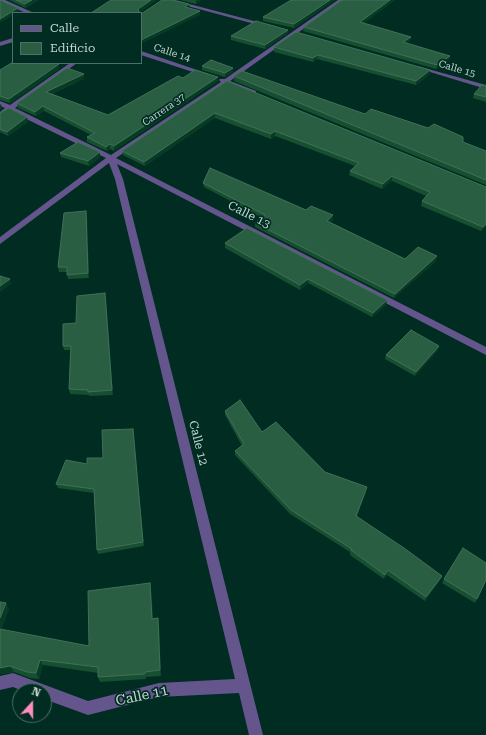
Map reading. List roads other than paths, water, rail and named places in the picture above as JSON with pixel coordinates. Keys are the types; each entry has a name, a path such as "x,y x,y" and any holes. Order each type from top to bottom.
{"street":[{"path":"0,0 29,12"},
{"path":"168,0 272,27"},
{"name":"Carrera 37","path":"0,241 111,158 226,81 340,0"},
{"path":"287,30 302,35"},
{"path":"0,44 12,40"},
{"name":"Calle 14","path":"142,53 226,81 262,96"},
{"path":"0,115 73,64"},
{"name":"Calle 15","path":"410,65 486,87"},
{"name":"Calle 13","path":"0,103 111,158 486,351"},
{"name":"Calle 12","path":"111,158 119,179 256,735"},
{"name":"Calle 11","path":"0,683 12,680 20,683"},
{"name":"Calle 11","path":"52,695 88,708 159,690 244,686"}]}
